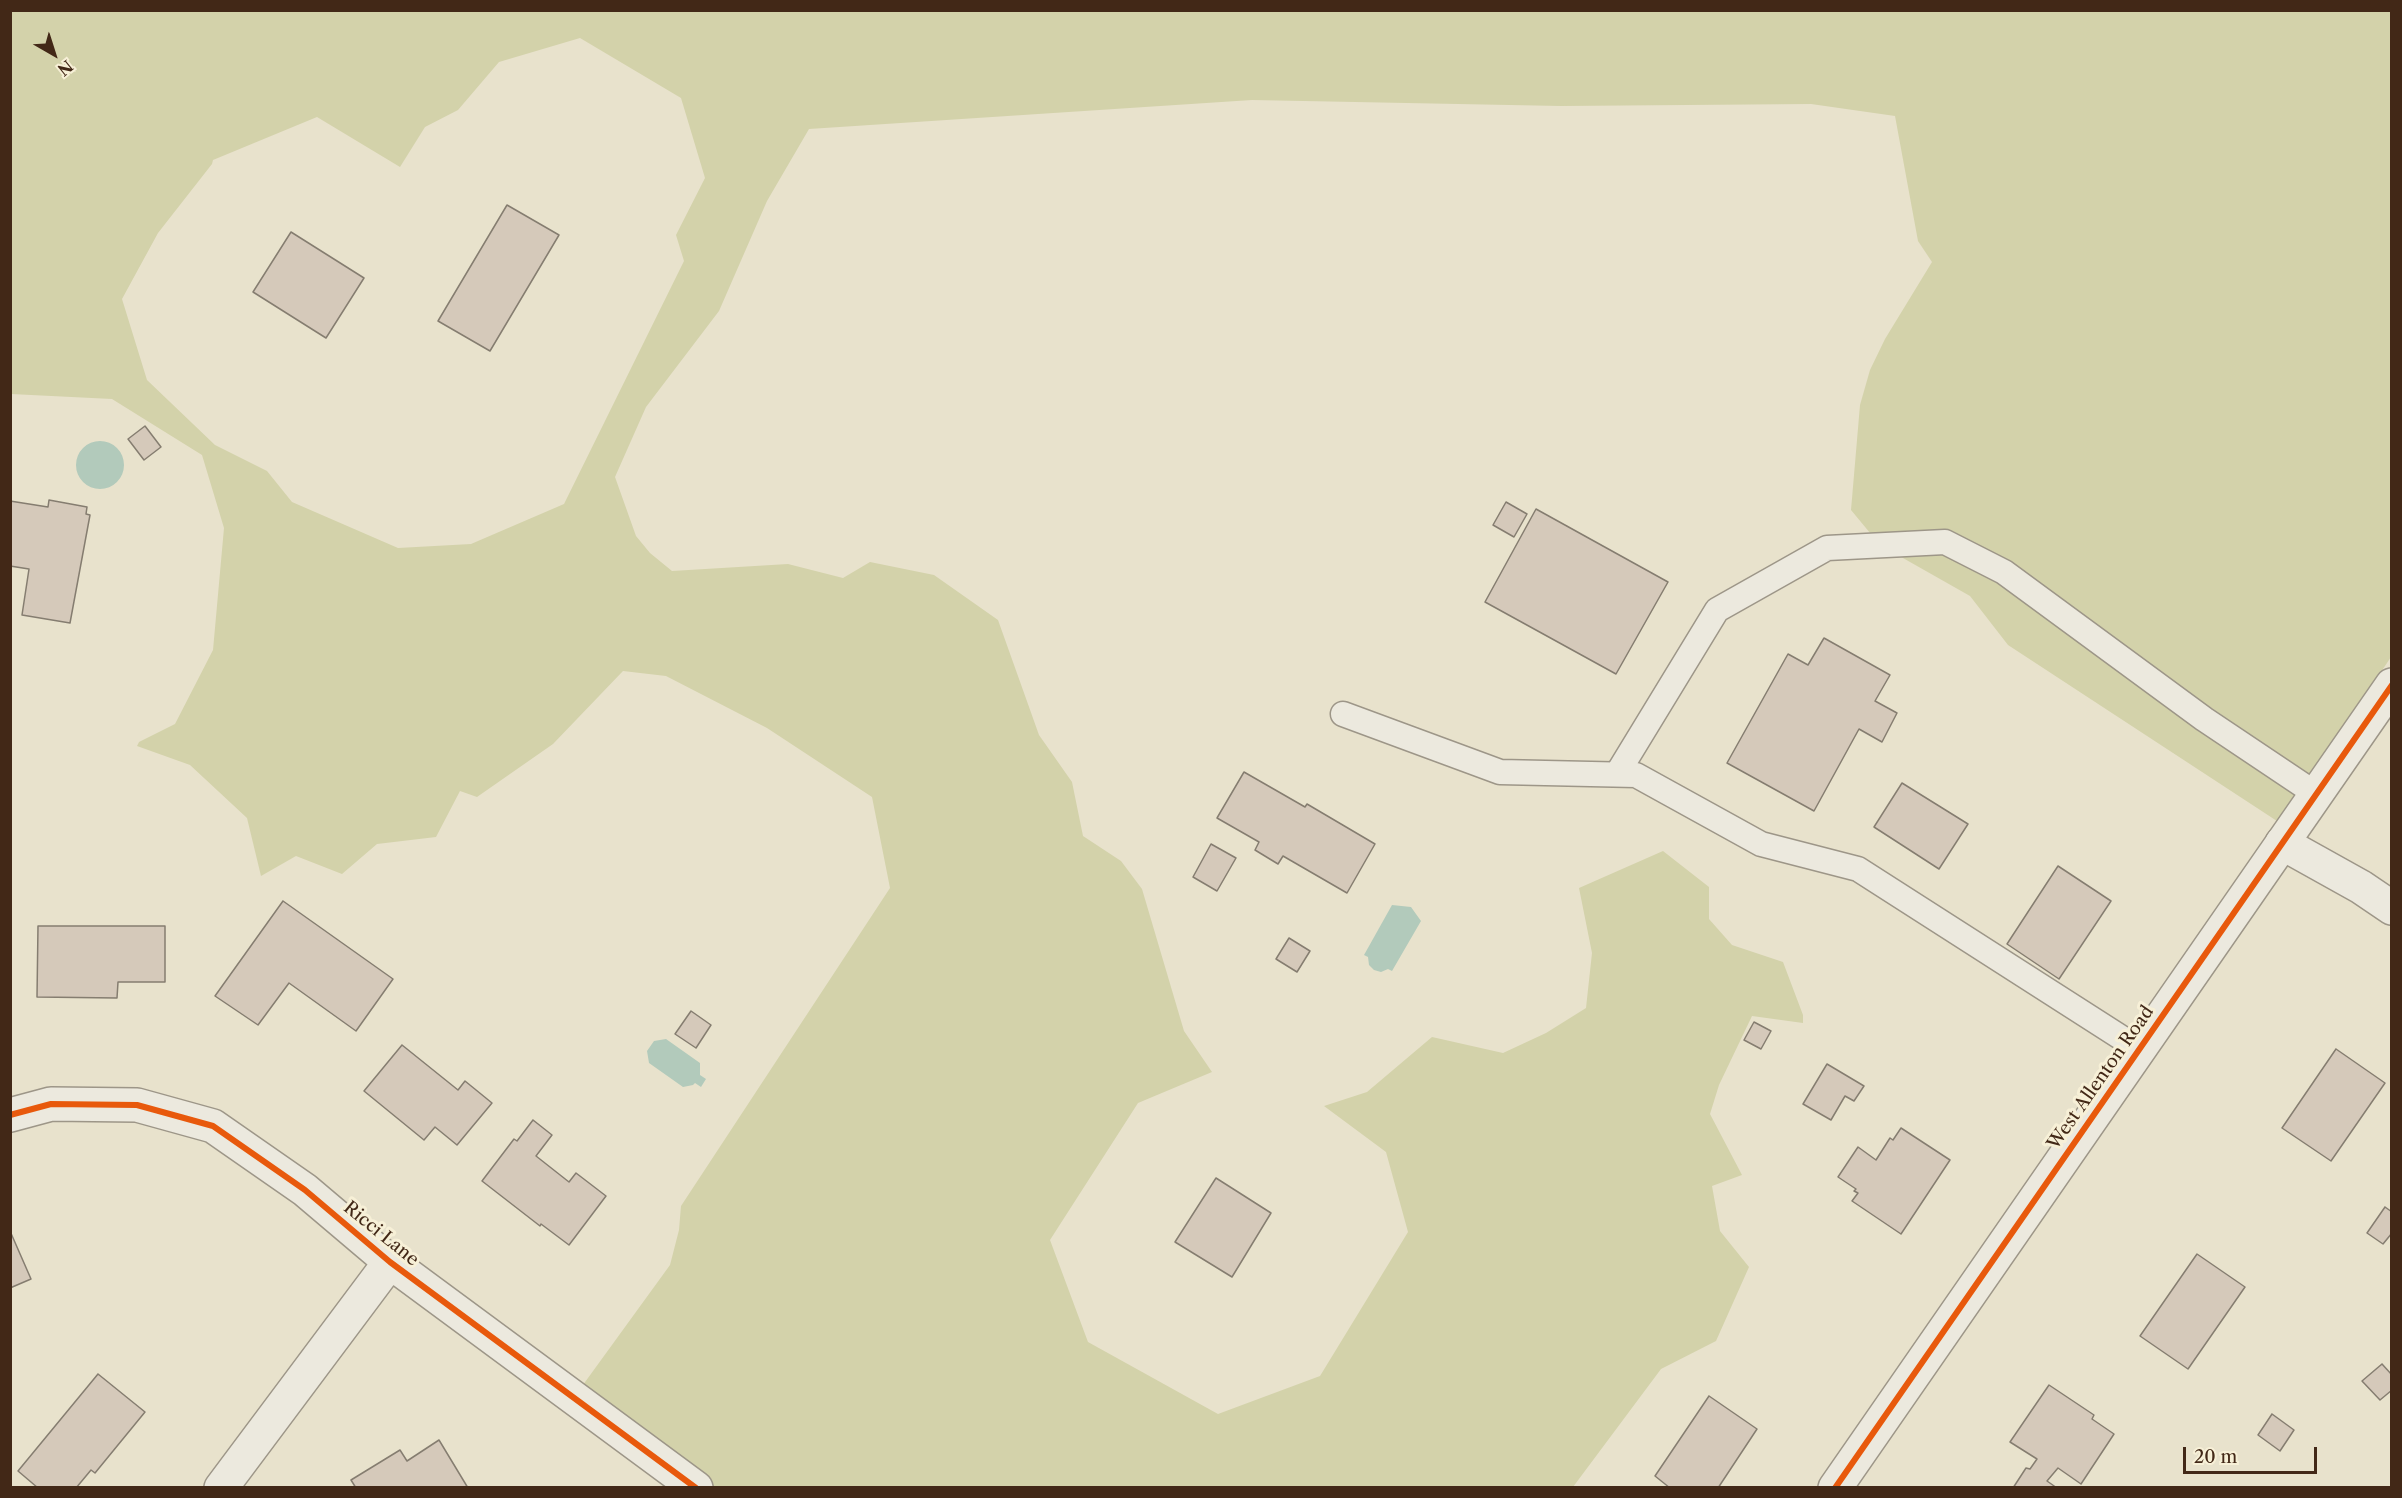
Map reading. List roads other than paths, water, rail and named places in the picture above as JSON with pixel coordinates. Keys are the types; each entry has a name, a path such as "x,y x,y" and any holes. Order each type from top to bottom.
{"street":[{"name":"West Allenton Road","path":"1835,1488 2391,685"},
{"path":"2282,843 2361,887 2391,908"},
{"name":"Ricci Lane","path":"10,1115 51,1104 137,1105 213,1126 305,1190 390,1262 696,1488"},
{"name":"Ricci Lane","path":"220,1488 390,1262"}],"lane":[{"path":"1617,774 1717,610 1827,548 1945,542 2004,572 2204,719 2316,794"},
{"path":"1343,714 1500,772 1636,774 1761,844 1858,869 2139,1049"}]}
